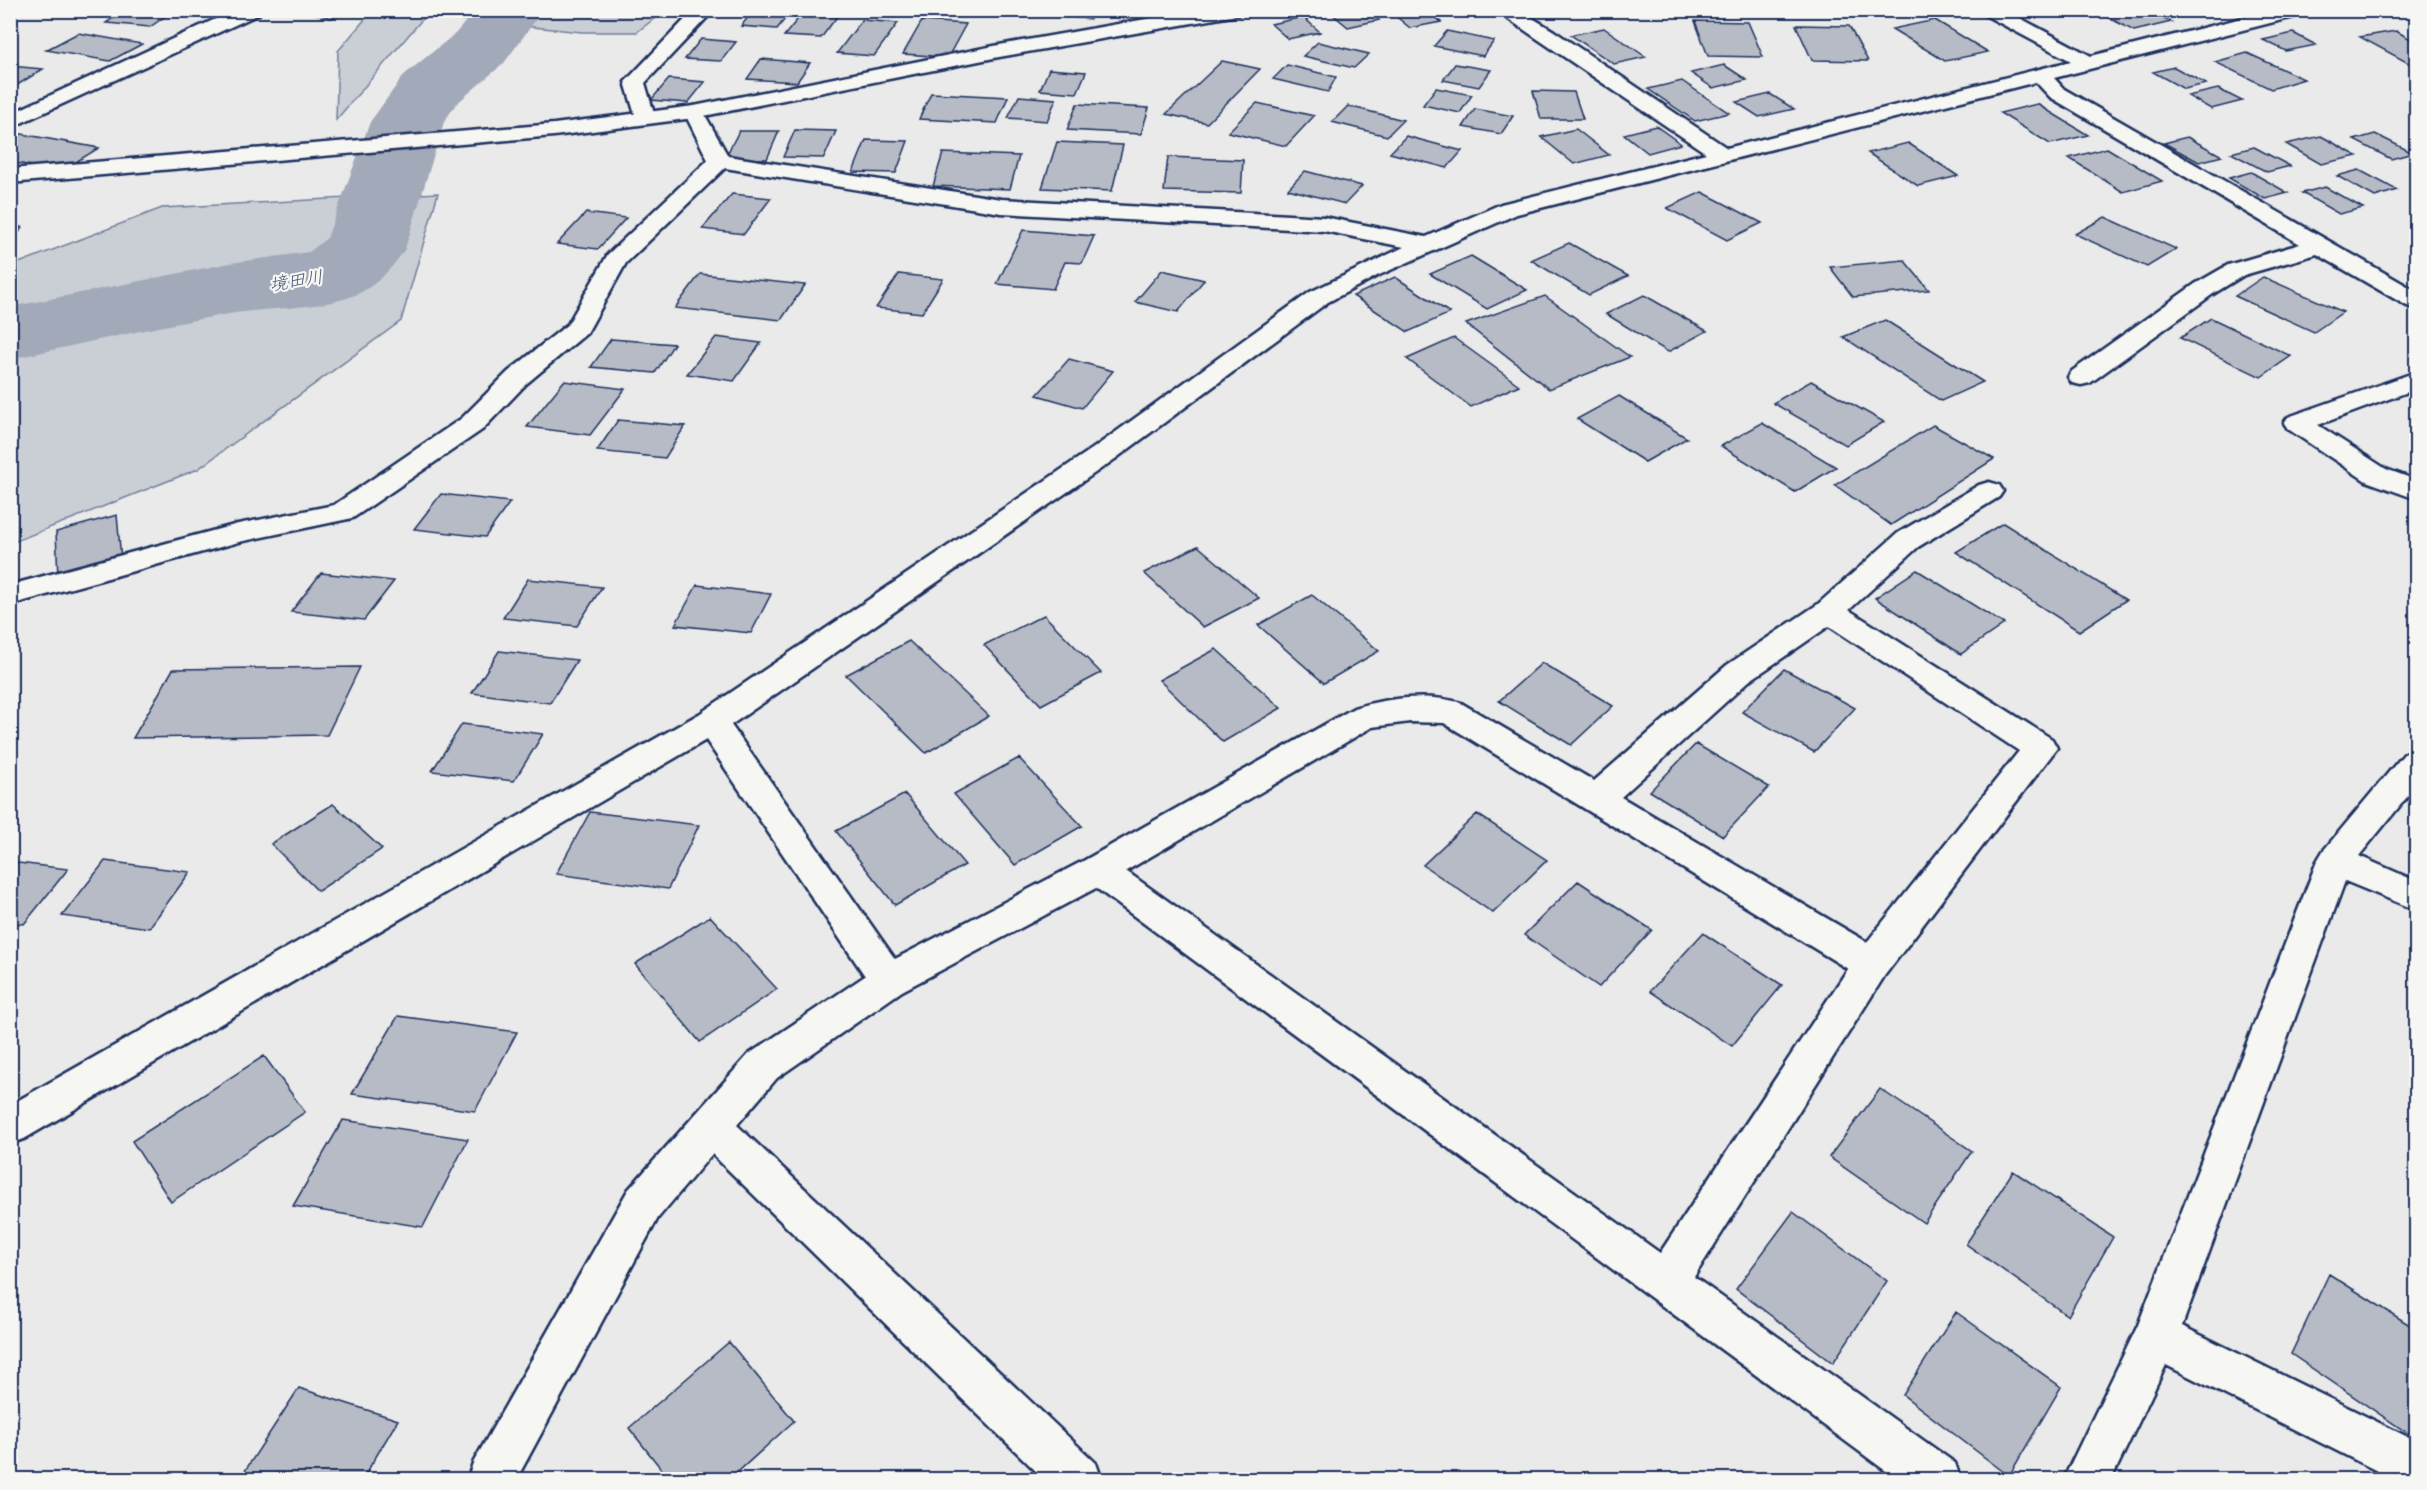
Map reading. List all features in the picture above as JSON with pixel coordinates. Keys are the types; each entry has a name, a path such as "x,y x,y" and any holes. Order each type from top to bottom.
{"street":[{"path":"10,122 252,10"},
{"path":"644,117 635,82 705,10"},
{"path":"10,176 554,130 694,112 1180,15 1232,10"},
{"path":"1504,10 1547,35 1725,156"},
{"path":"1990,10 2091,64"},
{"path":"10,1126 711,722 1105,453 1319,297 1369,271 1509,209 2299,10"},
{"path":"2041,76 2057,93 2416,301"},
{"path":"694,112 720,161"},
{"path":"720,161 1001,206 1324,224 1430,245"},
{"path":"10,595 238,533 343,512 472,424 518,378 578,328 616,259 720,161"},
{"path":"2081,377 2204,289 2236,270 2318,246"},
{"path":"2416,380 2297,423 2376,475 2416,490"},
{"path":"1596,799 1737,673 1829,611 1908,540 1989,491"},
{"path":"1665,1283 1872,964 2040,748 1829,611"},
{"path":"490,1479 643,1204 763,1066 889,980 1098,870 1365,716 1410,710 1450,711 1872,964"},
{"path":"711,722 889,980"},
{"path":"2086,1479 2156,1337 2335,861 2416,763"},
{"path":"2335,861 2416,896"},
{"path":"1098,870 1938,1479"},
{"path":"711,1125 1079,1479"},
{"path":"2156,1337 2416,1465"}],"shaded area":[{"path":"372,11 664,11 637,32 582,32 425,16 336,120 338,51"},
{"path":"438,193 401,321 198,469 11,543 11,266 162,208"}],"building":[{"path":"125,10 174,10 150,27 106,23"},
{"path":"194,10 235,10 226,16"},
{"path":"303,10 346,10 331,18"},
{"path":"754,10 792,10 777,29 741,26"},
{"path":"805,10 842,10 821,38 784,36"},
{"path":"1052,10 1095,10 1090,19 1049,15"},
{"path":"1367,10 1379,20 1348,27 1330,12"},
{"path":"1427,10 1441,22 1410,28 1392,13"},
{"path":"2094,10 2147,10 2171,22 2134,31"},
{"path":"1303,17 1320,32 1288,39 1271,24"},
{"path":"862,20 898,23 874,56 837,53"},
{"path":"1935,20 1988,52 1945,61 1892,29"},
{"path":"922,21 966,24 948,57 903,54"},
{"path":"1695,21 1748,22 1763,57 1708,56"},
{"path":"1796,25 1849,26 1868,61 1812,60"},
{"path":"1604,28 1646,57 1614,64 1571,35"},
{"path":"1447,31 1494,41 1483,56 1434,46"},
{"path":"2396,31 2416,42 2416,64 2412,65 2360,37"},
{"path":"78,33 142,44 110,61 46,50"},
{"path":"2293,33 2316,45 2286,51 2263,40"},
{"path":"701,39 736,42 721,61 685,59"},
{"path":"1318,42 1369,54 1354,68 1303,56"},
{"path":"2247,53 2304,79 2271,89 2215,62"},
{"path":"761,59 810,63 797,82 747,79"},
{"path":"1222,61 1260,69 1207,123 1166,114"},
{"path":"1455,64 1491,70 1479,87 1443,80"},
{"path":"1287,65 1336,77 1328,92 1273,79"},
{"path":"1724,65 1747,80 1713,88 1691,73"},
{"path":"10,66 43,69 11,89"},
{"path":"2174,67 2206,84 2184,89 2153,72"},
{"path":"1049,69 1086,72 1077,93 1040,90"},
{"path":"669,79 705,82 688,103 651,100"},
{"path":"1682,81 1729,113 1695,121 1648,89"},
{"path":"1436,88 1472,95 1460,113 1423,105"},
{"path":"2218,89 2242,101 2211,109 2188,96"},
{"path":"1533,91 1574,92 1583,119 1541,119"},
{"path":"931,93 1008,97 997,123 919,119"},
{"path":"1770,94 1794,109 1759,117 1736,102"},
{"path":"1019,96 1056,99 1047,121 1008,118"},
{"path":"1257,103 1314,116 1286,146 1228,132"},
{"path":"1077,104 1149,108 1141,134 1067,130"},
{"path":"2037,104 2088,135 2050,144 2000,113"},
{"path":"1348,106 1403,120 1387,136 1332,122"},
{"path":"1475,109 1513,116 1501,134 1463,127"},
{"path":"1656,126 1681,144 1648,153 1624,134"},
{"path":"1576,129 1609,155 1574,164 1541,137"},
{"path":"795,130 836,131 824,158 783,157"},
{"path":"739,131 779,131 767,159 725,158"},
{"path":"16,133 99,148 61,171 10,162 10,136"},
{"path":"2375,134 2413,153 2391,159 2354,140"},
{"path":"1406,136 1462,151 1447,168 1390,153"},
{"path":"2321,136 2357,156 2321,164 2286,144"},
{"path":"2187,137 2222,156 2199,162 2164,143"},
{"path":"866,140 908,141 896,173 853,172"},
{"path":"1057,142 1123,145 1112,191 1042,188"},
{"path":"1908,143 1958,176 1918,186 1868,153"},
{"path":"2254,147 2290,166 2267,172 2231,153"},
{"path":"2107,148 2162,181 2123,192 2069,158"},
{"path":"943,153 1019,156 1010,189 933,186"},
{"path":"1168,157 1243,160 1241,193 1164,191"},
{"path":"2359,170 2397,190 2375,197 2337,176"},
{"path":"1305,171 1362,186 1345,204 1288,189"},
{"path":"2251,172 2288,193 2265,199 2229,178"},
{"path":"2325,187 2363,208 2339,214 2302,193"},
{"path":"1702,192 1762,223 1727,240 1667,208"},
{"path":"732,194 771,198 744,234 702,229"},
{"path":"586,213 626,218 598,249 557,244"},
{"path":"2105,217 2176,249 2147,267 2075,234"},
{"path":"22,227 10,250 10,228"},
{"path":"1023,230 1094,236 1082,263 1065,262 1053,289 997,284"},
{"path":"1569,243 1628,276 1589,295 1531,260"},
{"path":"1471,256 1527,290 1487,309 1430,274"},
{"path":"1904,260 1929,290 1853,297 1830,267"},
{"path":"1162,270 1204,280 1178,312 1135,302"},
{"path":"700,274 805,285 781,320 675,308"},
{"path":"899,274 943,279 922,313 876,308"},
{"path":"1395,277 1450,313 1408,332 1353,296"},
{"path":"2263,277 2343,312 2314,332 2235,296"},
{"path":"1644,295 1707,331 1668,352 1606,314"},
{"path":"1545,296 1630,357 1549,389 1466,324"},
{"path":"2211,318 2291,356 2261,377 2180,338"},
{"path":"1885,320 1983,382 1941,401 1843,337"},
{"path":"716,337 761,343 734,381 687,374"},
{"path":"1454,338 1519,385 1471,407 1407,359"},
{"path":"611,339 674,344 655,373 591,367"},
{"path":"1069,359 1113,371 1082,408 1037,395"},
{"path":"564,381 625,389 590,435 527,427"},
{"path":"1811,381 1884,422 1846,445 1773,403"},
{"path":"1619,396 1687,438 1645,462 1577,419"},
{"path":"618,420 685,426 665,458 597,451"},
{"path":"1762,423 1836,467 1795,492 1721,446"},
{"path":"1933,425 1994,459 1891,525 1835,485"},
{"path":"441,494 510,502 485,537 414,529"},
{"path":"117,515 121,559 58,577 56,532"},
{"path":"2003,523 2126,600 2079,631 1956,552"},
{"path":"1198,546 1259,598 1203,627 1144,573"},
{"path":"1917,570 2004,624 1961,654 1875,598"},
{"path":"321,573 394,581 364,620 291,612"},
{"path":"528,579 602,587 577,626 503,618"},
{"path":"697,585 771,594 751,633 675,625"},
{"path":"1312,595 1379,651 1324,683 1258,625"},
{"path":"1044,615 1101,673 1041,705 984,645"},
{"path":"909,641 989,716 926,753 846,675"},
{"path":"1216,649 1281,708 1223,742 1159,680"},
{"path":"499,651 577,660 550,703 472,693"},
{"path":"1542,663 1613,706 1571,745 1499,701"},
{"path":"360,667 327,735 133,738 173,669"},
{"path":"1784,669 1855,708 1814,752 1742,712"},
{"path":"462,724 543,734 514,781 432,771"},
{"path":"1696,744 1769,787 1723,836 1650,791"},
{"path":"1019,758 1082,826 1015,865 954,794"},
{"path":"905,794 965,865 895,905 836,831"},
{"path":"333,804 382,849 318,891 271,844"},
{"path":"590,812 699,825 668,889 556,874"},
{"path":"1477,814 1547,860 1493,913 1423,865"},
{"path":"105,861 190,872 149,928 62,916"},
{"path":"10,862 68,869 24,924 10,923"},
{"path":"1578,881 1652,930 1599,987 1524,935"},
{"path":"710,916 777,989 700,1042 635,964"},
{"path":"1703,933 1782,985 1732,1046 1650,991"},
{"path":"398,1016 517,1032 475,1111 352,1094"},
{"path":"264,1056 305,1112 171,1202 132,1141"},
{"path":"1880,1089 1972,1151 1924,1223 1829,1157"},
{"path":"343,1120 468,1139 423,1227 293,1206"},
{"path":"2013,1171 2113,1237 2068,1316 1966,1244"},
{"path":"1793,1212 1887,1281 1833,1363 1736,1289"},
{"path":"2329,1274 2416,1329 2416,1416 2409,1434 2291,1354"},
{"path":"1956,1312 2061,1387 2009,1476 1903,1395"},
{"path":"729,1342 794,1421 729,1480 670,1480 629,1428"},
{"path":"299,1388 398,1420 362,1480 239,1480"}],"waterway":[{"name":"境田川","path":"10,333 230,288 325,277 339,270 364,249 407,122 429,90 480,48 510,10"}]}
